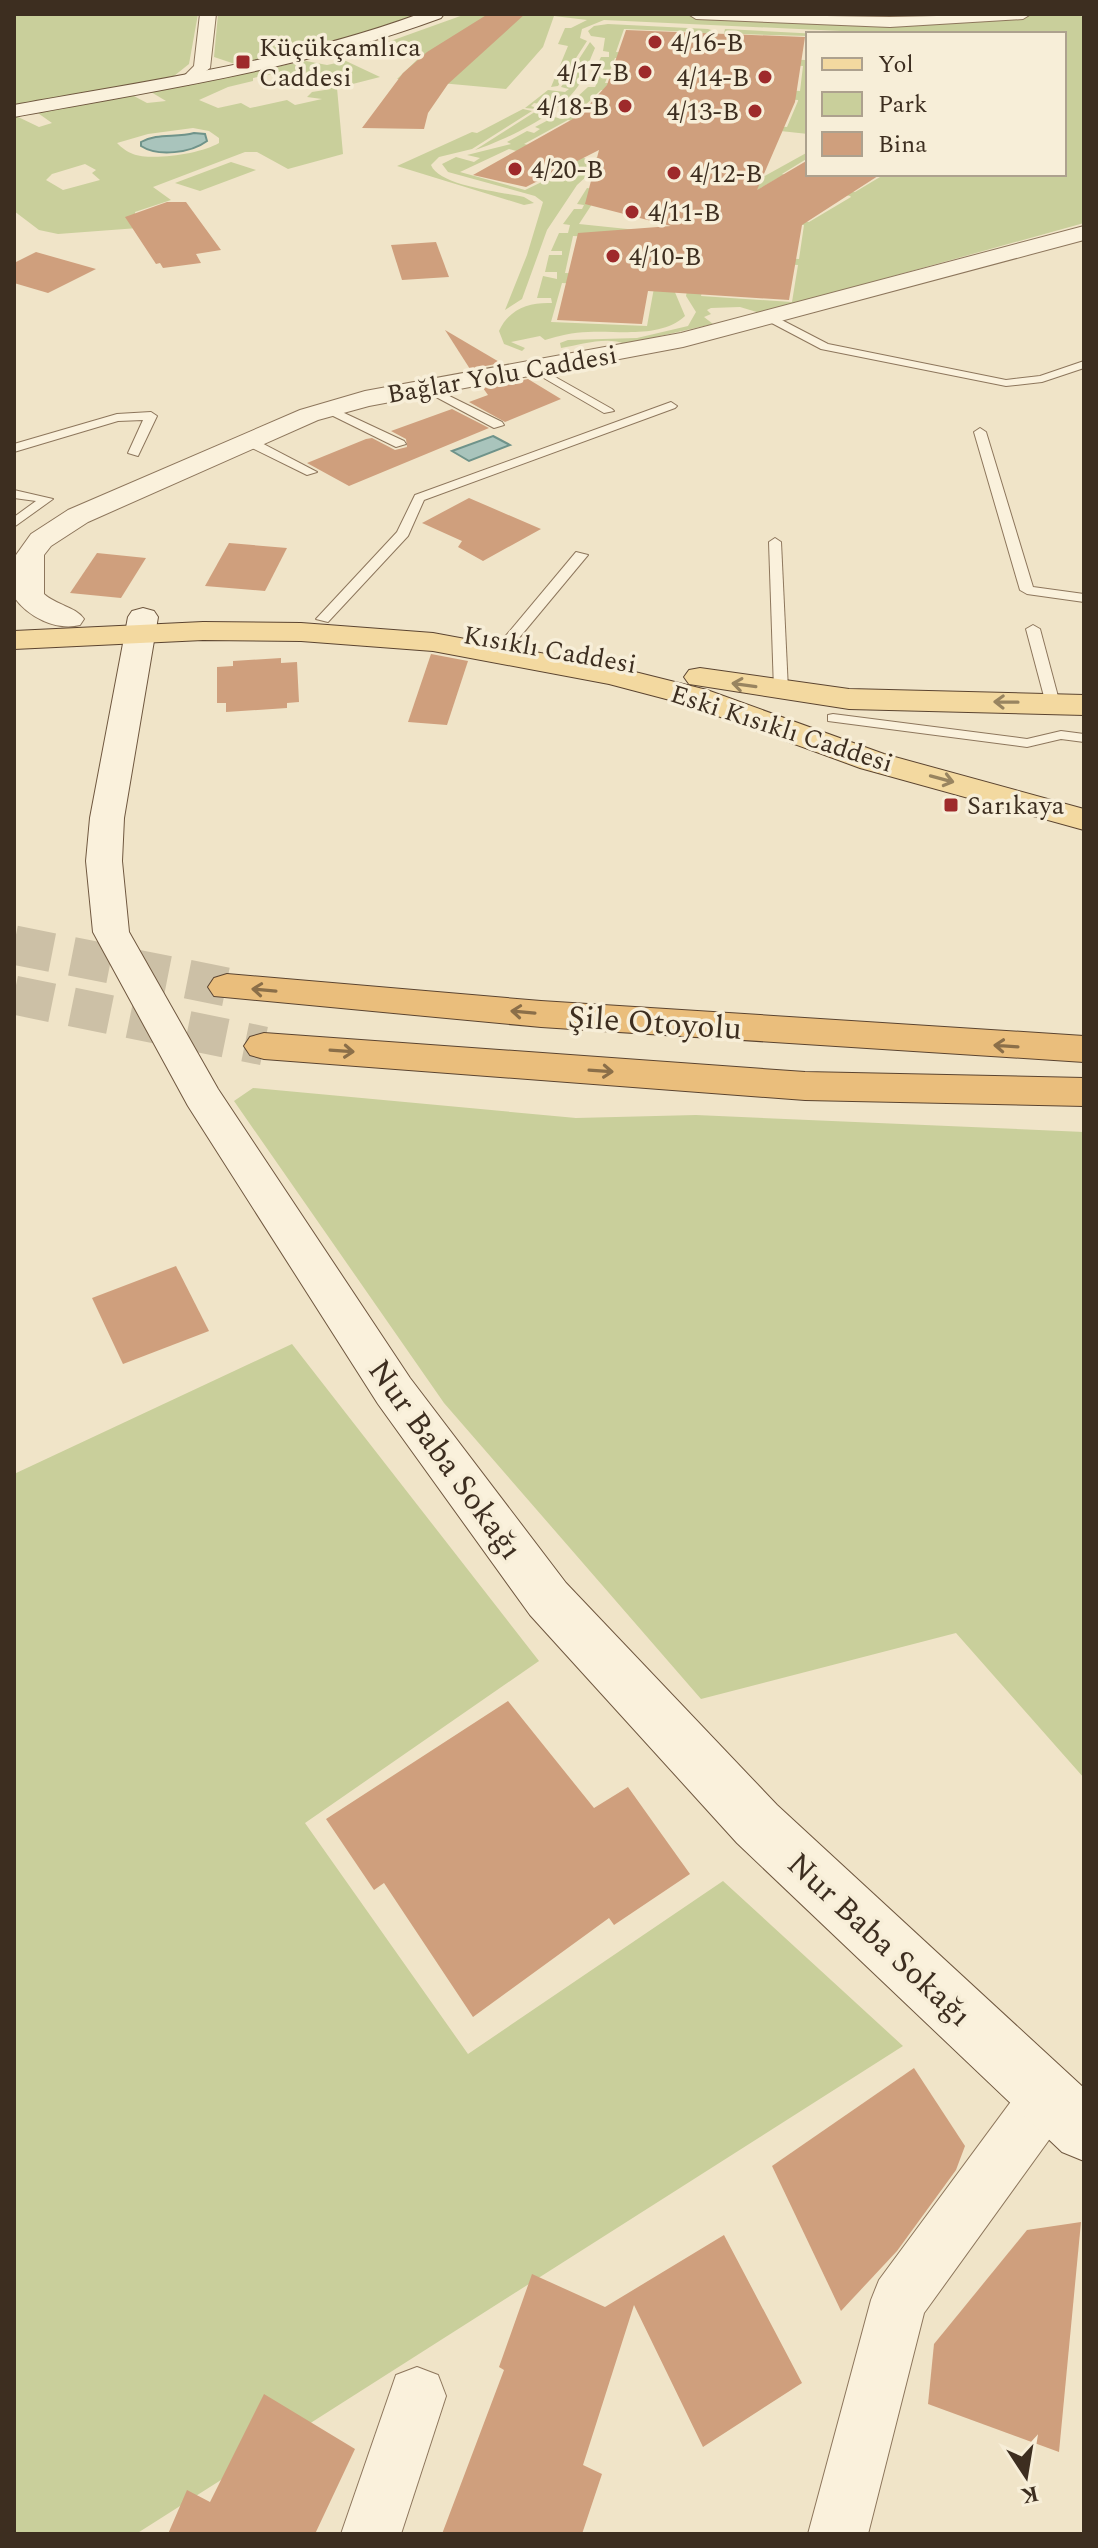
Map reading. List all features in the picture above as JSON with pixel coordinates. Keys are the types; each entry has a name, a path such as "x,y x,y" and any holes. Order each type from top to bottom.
{"highway":[{"name":"Şile Otoyolu","path":"227,987 541,1014 1084,1049"},
{"name":"Şile Otoyolu","path":"264,1046 805,1086 1084,1092"},
{"path":"805,1086 1084,1106"}],"main road":[{"path":"14,111 328,51 435,14"},
{"name":"Bağlar Yolu Caddesi","path":"69,619 44,610 29,597 30,555 41,540 78,516 327,409 647,348 1084,233"},
{"name":"Kısıklı Caddesi","path":"14,623 69,619 142,625"},
{"name":"Kısıklı Caddesi","path":"14,640 142,625 323,619 417,625 726,683 781,690 841,709 1068,704"},
{"name":"Eski Kısıklı Caddesi","path":"142,625 203,631 301,632 433,642 611,675 696,697 867,759 1084,820"},
{"name":"Nur Baba Sokağı","path":"142,625 107,818 104,861 111,932 202,1096 394,1391 548,1599 757,1824 1066,2113"},
{"path":"841,709 830,725 838,740 867,759"}],"street":[{"path":"188,80 202,68 208,14"},
{"path":"696,14 890,22 1023,14"},
{"path":"838,2534 899,2300 1066,2113"},
{"path":"371,2534 417,2396"}],"lane":[{"path":"770,318 825,347 1006,383 1021,384 1042,379 1084,364"},
{"path":"534,368 608,411"},
{"path":"427,388 498,425"},
{"path":"323,619 403,533 419,498 671,406"},
{"path":"327,409 400,444"},
{"path":"14,448 117,418 151,416 134,453"},
{"path":"980,432 1027,590 1084,598"},
{"path":"248,441 311,472"},
{"path":"14,494 47,499 14,523"},
{"path":"775,542 781,690"},
{"path":"509,641 581,555"},
{"path":"1033,629 1068,704"},
{"path":"841,709 1027,743 1061,735 1084,738"}],"green space":[{"path":"14,14 198,14 189,64 174,76 14,106"},
{"path":"218,14 423,14 317,47 238,65 214,57"},
{"path":"466,14 1074,14 1084,17 1084,223 760,313 740,307 711,308 707,310 711,314 704,317 713,324 625,344 602,341 561,348 560,343 568,340 637,338 688,326 696,312 686,296 702,216 713,217 725,204 718,202 806,153 806,159 782,174 855,192 882,176 1066,176 1066,32 841,32 604,20 582,29 580,38 587,41 558,86 551,87 568,46 558,44 565,28 587,20 554,16 543,47 506,89 397,79 422,55 374,47","holes":["778,178 850,196 809,222 735,203","717,220 804,225 799,259 709,254","710,260 798,265 792,302 701,296"]},
{"path":"594,26 708,29 714,31 715,36 654,141 588,175 577,185 547,230 522,299 505,310 527,255 543,202 535,196 448,172 442,164 456,157 474,162 480,158 467,155 511,144 507,142 527,131 534,133 540,129 535,127 554,117 563,119 568,115 560,113 571,102 584,100 576,98 588,87 595,87 597,83 589,82 594,71 601,71 603,67 596,67 601,57 609,57 609,52 603,51 605,38 591,36 588,31","holes":["624,29 694,32 687,55 616,52","615,58 685,62 677,86 605,83","601,90 674,98 651,123 576,114","568,120 635,135 592,160 524,144","509,149 573,166 525,190 460,172"]},
{"path":"725,29 806,33 806,36 739,34 735,57 805,60 806,52 806,134 718,124 692,137 677,134 694,123 703,108 714,109 716,106 706,104 710,92 720,93 722,89 711,88 714,76 724,77 725,73 715,72 718,61 728,61 728,57 719,57","holes":["730,63 803,66 800,91 724,88","724,95 798,100 787,127 711,121"]},
{"path":"590,42 595,48 572,94 548,114 518,132 475,150 541,108 552,106 534,103 531,106 536,109 525,108 548,90 565,92 569,89 561,87"},
{"path":"306,61 327,65 346,61 380,77 337,88 343,154 288,169 257,152 245,152 153,187 171,200 135,212 138,228 58,234 39,230 14,211 14,115 39,127 52,123 35,111 132,95 147,103 166,101 151,92","holes":["283,72 294,80 331,89 312,92 307,97 322,99 295,105 287,100 250,108 241,103 218,108 199,100 228,87 253,81 253,78","193,128 209,131 219,138 219,143 189,153 152,157 131,153 117,143 148,134","85,164 96,170 92,173 100,180 63,190 46,180 52,174"]},
{"path":"523,109 532,111 472,149 439,157 431,165 436,172 458,183 524,197 534,203 524,205 397,166 472,132 477,133"},
{"path":"700,159 674,290 685,316 664,328 651,331 582,332 545,340 540,336 511,342 525,348 522,351 504,344 499,331 508,317 521,308 552,303 551,298 537,298 543,276 557,279 557,272 545,272 549,255 562,255 562,251 551,251 559,233 568,233 570,225 563,224 574,209 582,209 584,205 577,204 587,188 595,189","holes":["600,192 685,200 666,233 579,224","573,236 662,240 656,276 565,273","562,283 654,288 647,326 551,322"]},
{"path":"231,162 256,170 200,191 175,183"},
{"path":"253,1088 576,1118 696,1115 1084,1132 1084,1778 956,1633 701,1699 444,1403 234,1101"},
{"path":"292,1344 539,1661 305,1823 468,2054 723,1881 903,2046 136,2534 14,2534 14,1474"}],"water":[{"path":"205,134 207,141 174,152 156,152 141,146 141,142 154,138"},
{"path":"493,436 510,445 469,461 452,451"}],"building":[{"path":"488,14 525,14 448,84 428,113 424,129 362,128 403,73 427,52"},
{"path":"626,30 805,37 795,102 757,190 806,161 806,176 878,176 802,225 789,300 648,291 642,324 557,320 578,233 671,226 585,204 599,150 526,187 473,175 580,115 607,85"},
{"path":"167,202 186,202 221,250 196,254 201,263 163,268 160,263 156,264 125,217"},
{"path":"436,242 449,277 402,280 391,245"},
{"path":"36,252 96,269 48,293 14,283 14,263"},
{"path":"445,330 501,363 470,369"},
{"path":"528,379 561,399 505,422 469,402 488,395 483,388"},
{"path":"452,409 489,428 349,486 307,463 372,438 395,450 407,447 406,439 391,431"},
{"path":"469,498 541,529 483,561 458,547 462,541 422,523"},
{"path":"229,543 287,548 265,591 205,586"},
{"path":"97,553 146,558 121,598 70,593"},
{"path":"431,654 468,661 447,725 408,722"},
{"path":"281,658 281,663 297,662 299,702 287,703 287,708 226,712 226,703 217,703 217,667 233,666 233,661"},
{"path":"176,1266 209,1331 123,1364 92,1298"},
{"path":"508,1701 594,1808 628,1787 690,1874 614,1925 609,1918 473,2017 384,1883 374,1890 326,1819"},
{"path":"914,2068 965,2146 956,2170 897,2251 841,2311 772,2166"},
{"path":"1081,2222 1059,2452 928,2404 934,2344 1027,2230"},
{"path":"724,2235 802,2383 703,2447 634,2305 583,2465 602,2474 582,2534 442,2534 504,2370 499,2367 532,2274 605,2307"},
{"path":"264,2394 355,2449 315,2534 168,2534 187,2490 210,2502"}],"tunnel":[{"path":"14,945 227,987"},
{"path":"14,995 264,1046"}],"place":[{"name":"4/16-B","path":"655,42"},
{"name":"Küçükçamlıca Caddesi","path":"243,62"},
{"name":"4/17-B","path":"645,72"},
{"name":"4/14-B","path":"765,77"},
{"name":"4/18-B","path":"625,106"},
{"name":"4/13-B","path":"755,111"},
{"name":"4/20-B","path":"515,169"},
{"name":"4/12-B","path":"674,173"},
{"name":"4/11-B","path":"632,212"},
{"name":"4/10-B","path":"613,256"},
{"name":"Sarıkaya","path":"951,805"}]}
